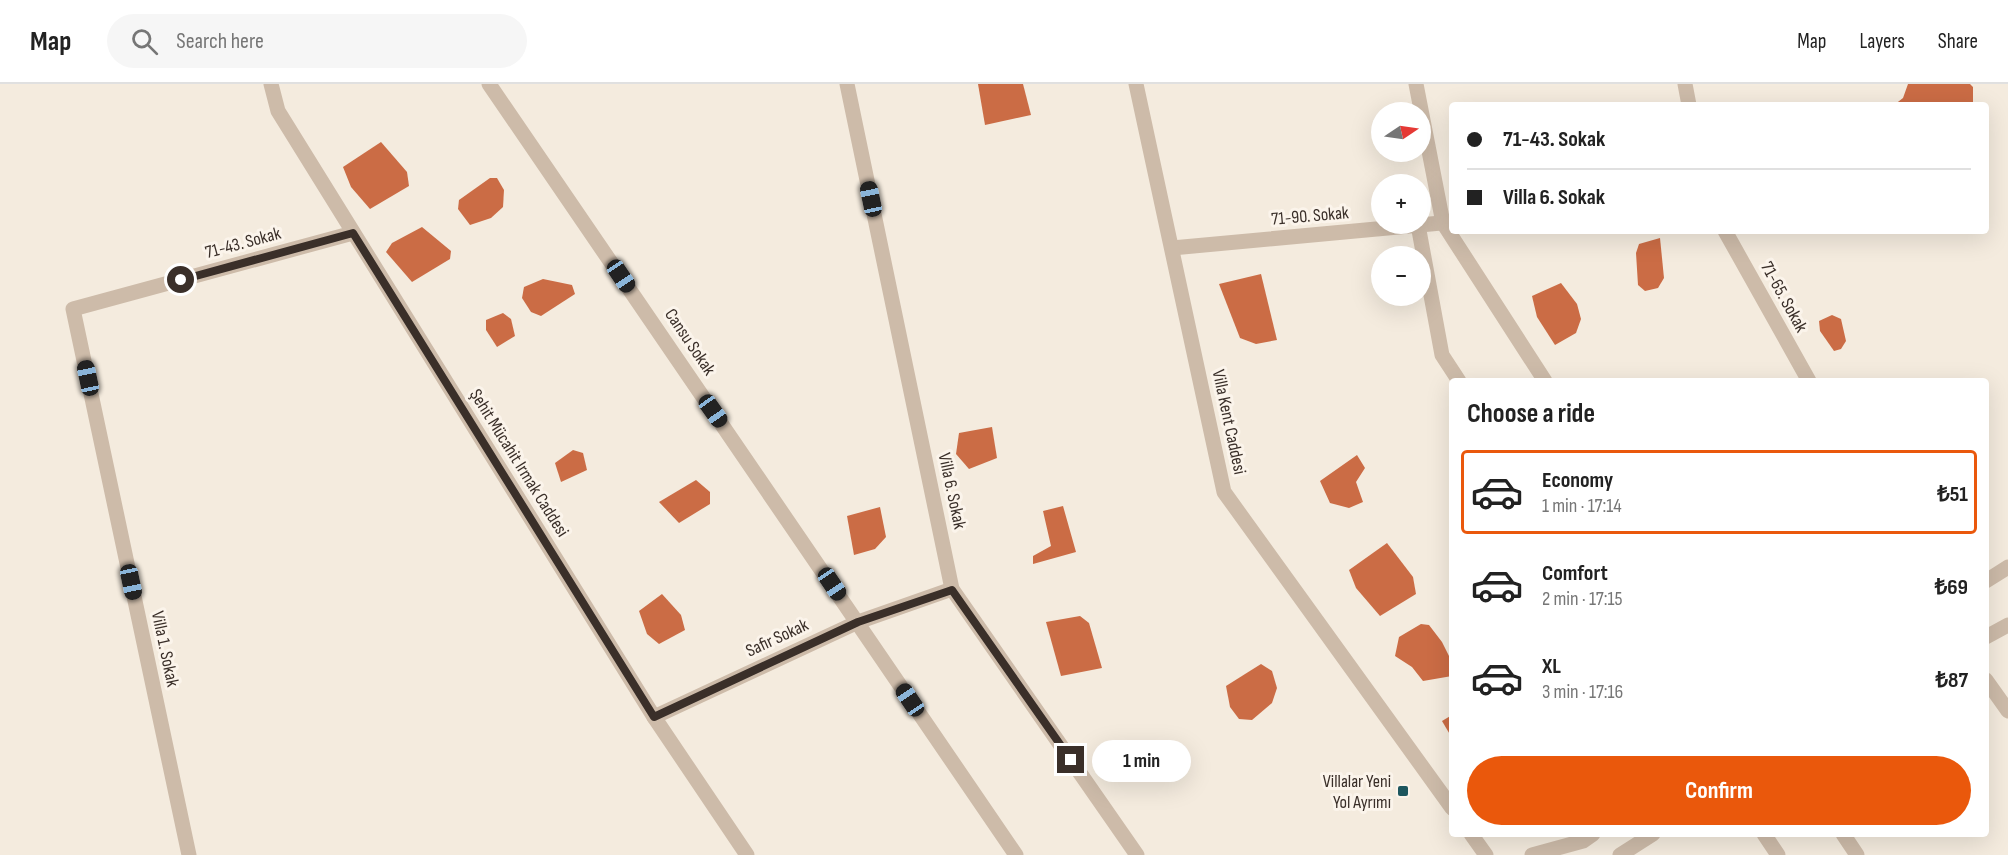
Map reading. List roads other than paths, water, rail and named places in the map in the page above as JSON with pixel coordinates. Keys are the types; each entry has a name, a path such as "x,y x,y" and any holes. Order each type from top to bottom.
{"street":[{"name":"Şehit Mücahit Irmak Caddesi","path":"271,84 278,111 353,233 654,717 747,855"},
{"name":"Cansu Sokak","path":"489,84 858,622"},
{"name":"Villa 6. Sokak","path":"847,84 952,590 1137,855"},
{"name":"Villa Kent Caddesi","path":"1136,84 1224,492 1449,804"},
{"path":"1416,84 1447,222"},
{"path":"1685,84 1688,102"},
{"name":"71-90. Sokak","path":"1431,224 1447,222"},
{"name":"71-90. Sokak","path":"1172,248 1371,229"},
{"name":"71-43. Sokak","path":"73,309 353,233"},
{"path":"1420,234 1442,355 1457,378"},
{"path":"1454,234 1543,378"},
{"name":"71-65. Sokak","path":"1727,234 1807,378"},
{"name":"Villa 1. Sokak","path":"73,309 189,855"},
{"path":"1989,579 2008,567"},
{"name":"Safir Sokak","path":"654,717 858,622 952,590"},
{"path":"858,622 1016,855"},
{"path":"1989,635 2008,625"},
{"path":"1989,684 2008,711"},
{"path":"1472,837 1486,855"},
{"path":"1532,855 1583,841 1589,837"},
{"path":"1620,855 1648,837"},
{"path":"1766,837 1778,855"},
{"path":"1845,837 1857,855"}],"place":[{"name":"Villalar Yeni Yol Ayrımı","path":"1403,791"}]}
